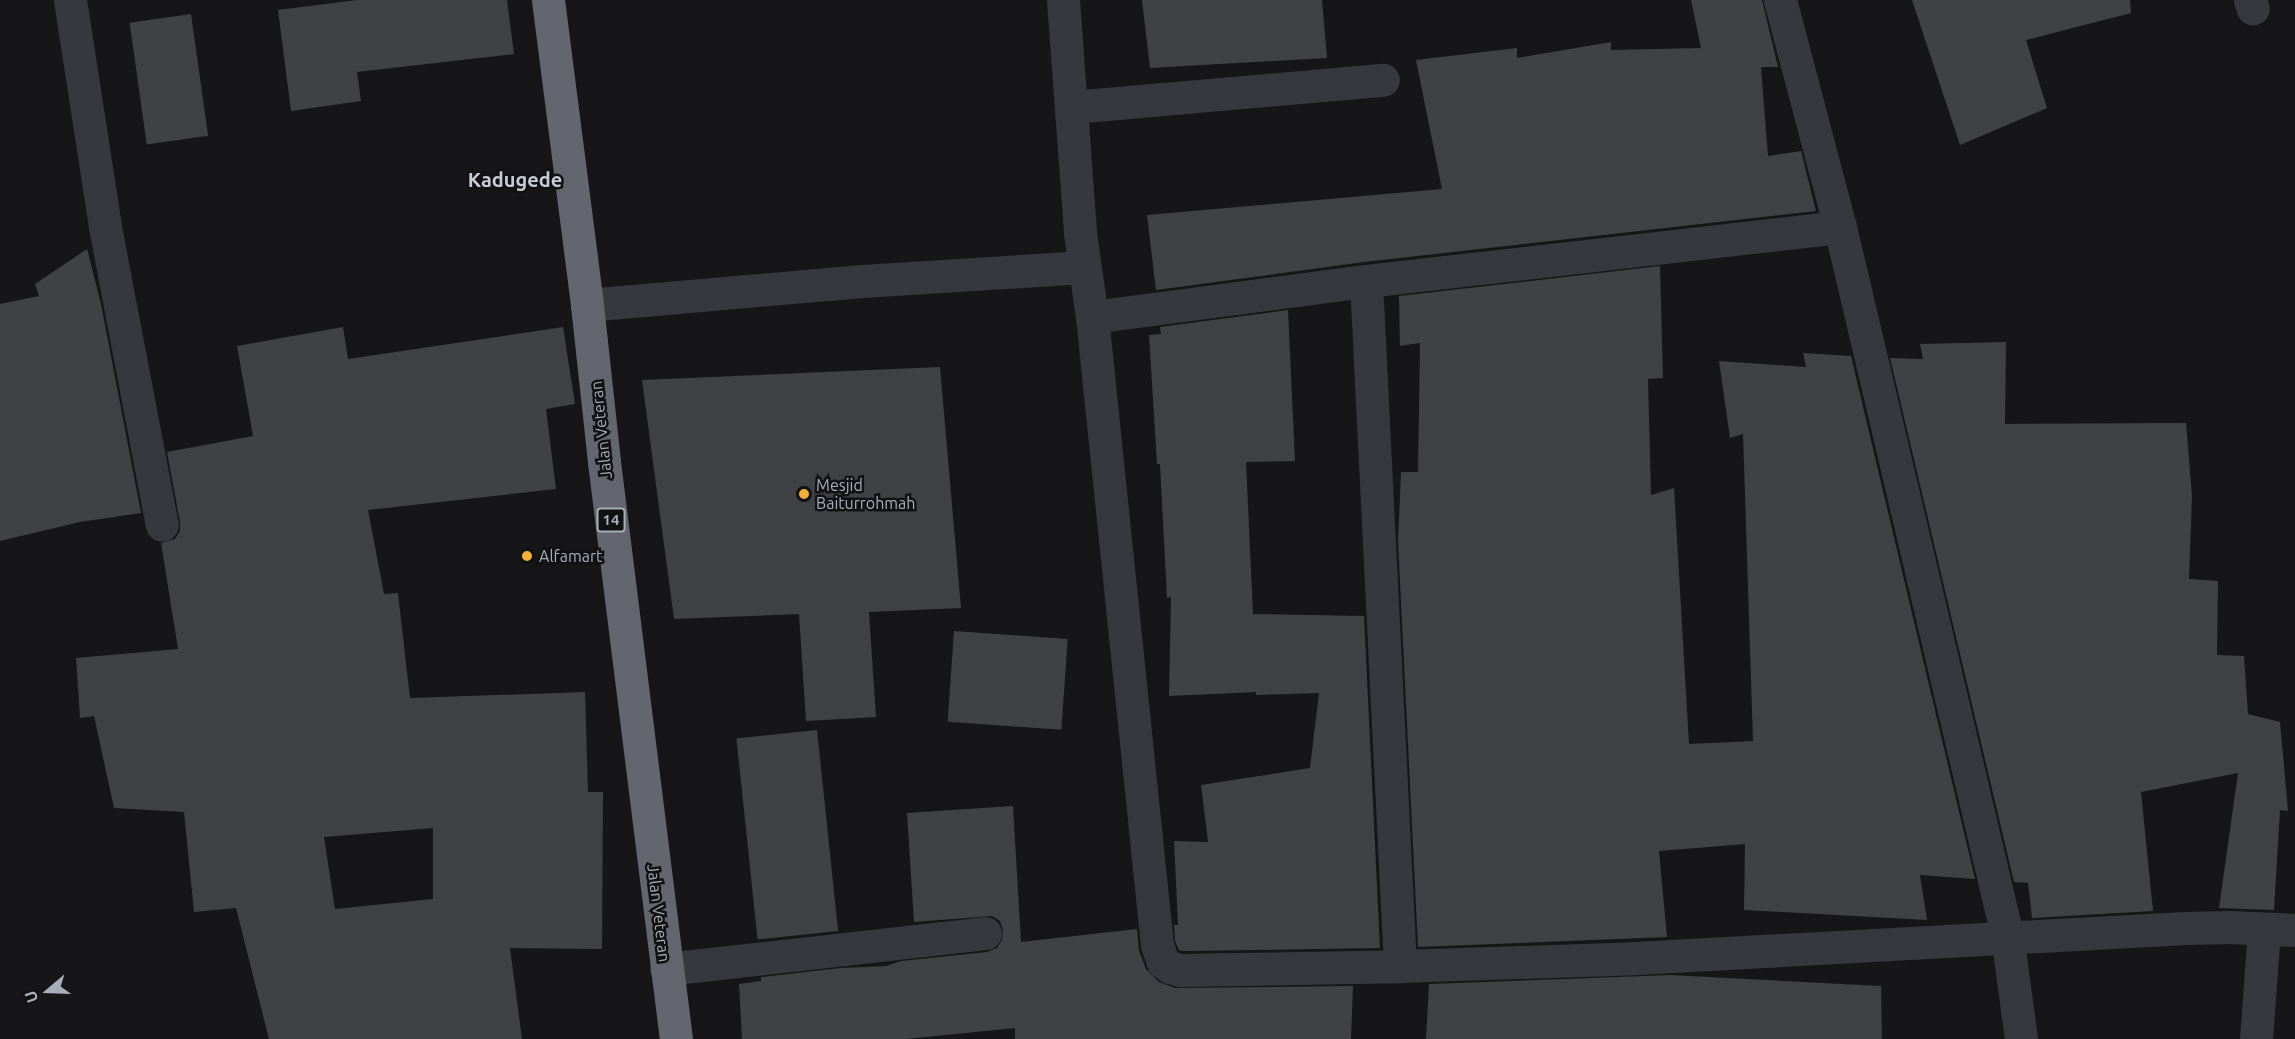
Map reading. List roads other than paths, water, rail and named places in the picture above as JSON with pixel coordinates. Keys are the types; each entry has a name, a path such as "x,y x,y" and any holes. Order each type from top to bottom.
{"highway":[{"name":"Jalan Veteran","path":"548,0 676,1039"}],"street":[{"path":"70,0 105,227 162,525"},
{"path":"1063,0 1084,267 1092,316 1157,945 1163,962 1180,970 1400,966 1635,958 2007,935 2230,927 2280,930 2256,1039"},
{"path":"1780,0 1840,227 2007,935 2021,1039"},
{"path":"1072,107 1383,80"},
{"path":"1092,316 1366,281 1840,227"},
{"path":"587,305 862,281 1084,267"},
{"path":"1366,281 1400,966"},
{"path":"666,969 985,933"}],"place":[{"name":"Mesjid Baiturrohmah","path":"804,494"},
{"name":"Alfamart","path":"527,556"}],"district":[{"name":"Kadugede","path":"515,179"}]}
